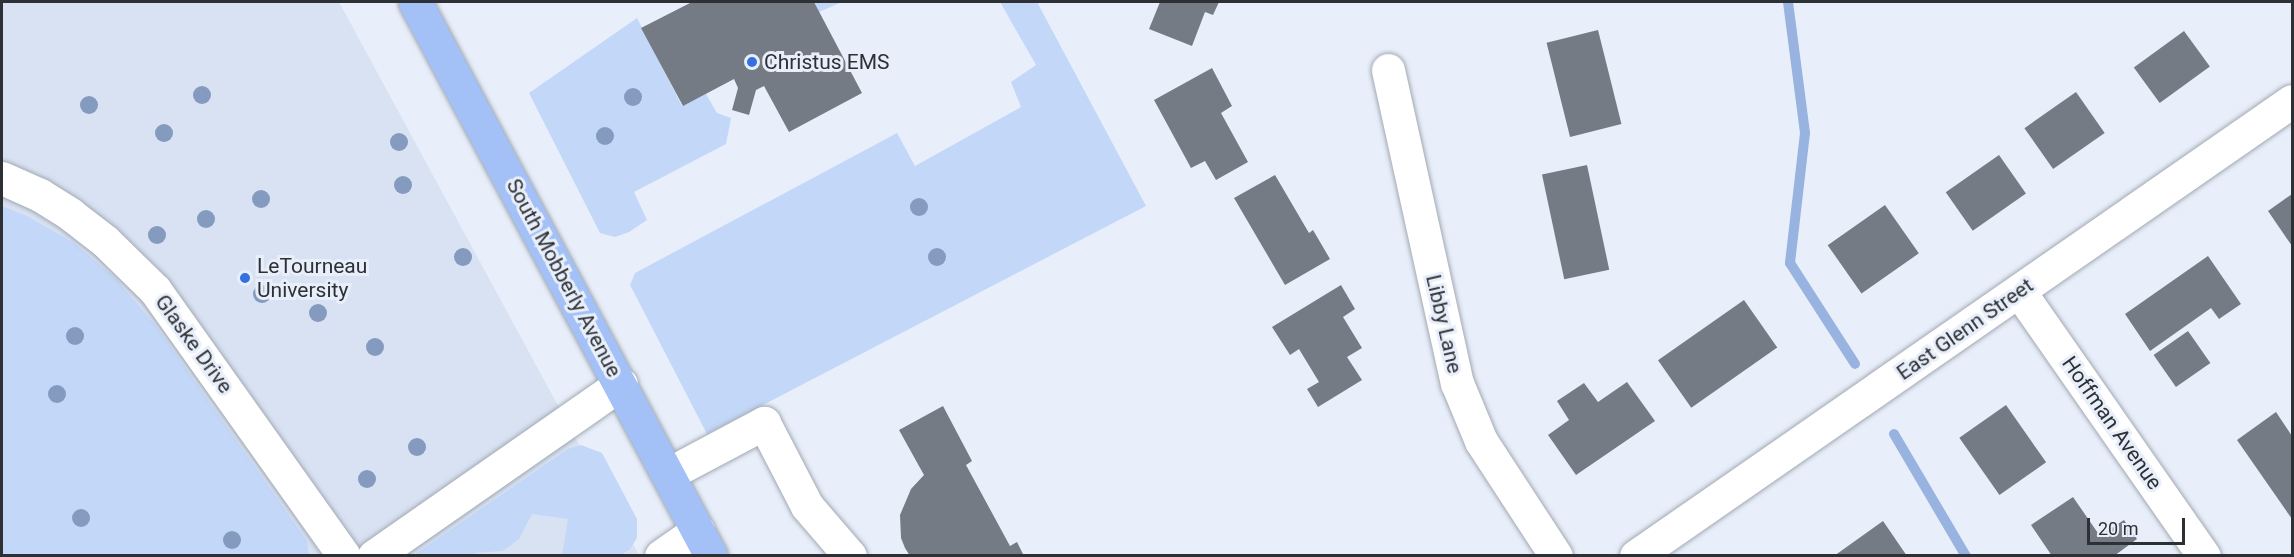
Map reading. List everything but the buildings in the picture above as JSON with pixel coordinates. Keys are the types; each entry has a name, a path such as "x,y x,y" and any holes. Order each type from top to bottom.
{"main road":[{"name":"South Mobberly Avenue","path":"415,2 704,543"}],"street":[{"name":"Libby Lane","path":"1388,70 1457,383 1481,441 1556,555"},
{"name":"East Glenn Street","path":"1636,555 2292,101"},
{"name":"Glaske Drive","path":"2,178 40,195 70,214 105,241 155,290 344,555"},
{"name":"Hoffman Avenue","path":"2019,291 2204,555"},
{"path":"374,555 621,384"},
{"path":"668,474 764,423 807,506 850,555"},
{"path":"661,555 704,543"}],"shaded area":[{"name":"LeTourneau University","path":"2,2 339,2 639,555 2,555"},
{"path":"814,2 842,2 819,12"},
{"path":"1000,2 1037,2 1146,206 707,434 630,285 635,273 897,133 915,166 1021,107 1011,82 1036,65"},
{"path":"637,18 682,106 706,94 717,113 731,118 726,144 634,192 647,220 629,232 615,237 600,233 529,93"},
{"path":"2,206 27,216 74,243 115,278 156,326 307,541 309,555 2,555"},
{"path":"581,445 602,453 637,519 637,538 630,549 621,555 562,555 568,519 532,514 519,539 503,551 475,553 474,555 414,555 568,449"}],"waterway":[{"path":"1788,2 1805,133 1790,263 1855,364"},
{"path":"1894,434 1966,556"}],"place":[{"name":"Christus EMS","path":"752,62"},
{"name":"LeTourneau University","path":"245,278"}]}
